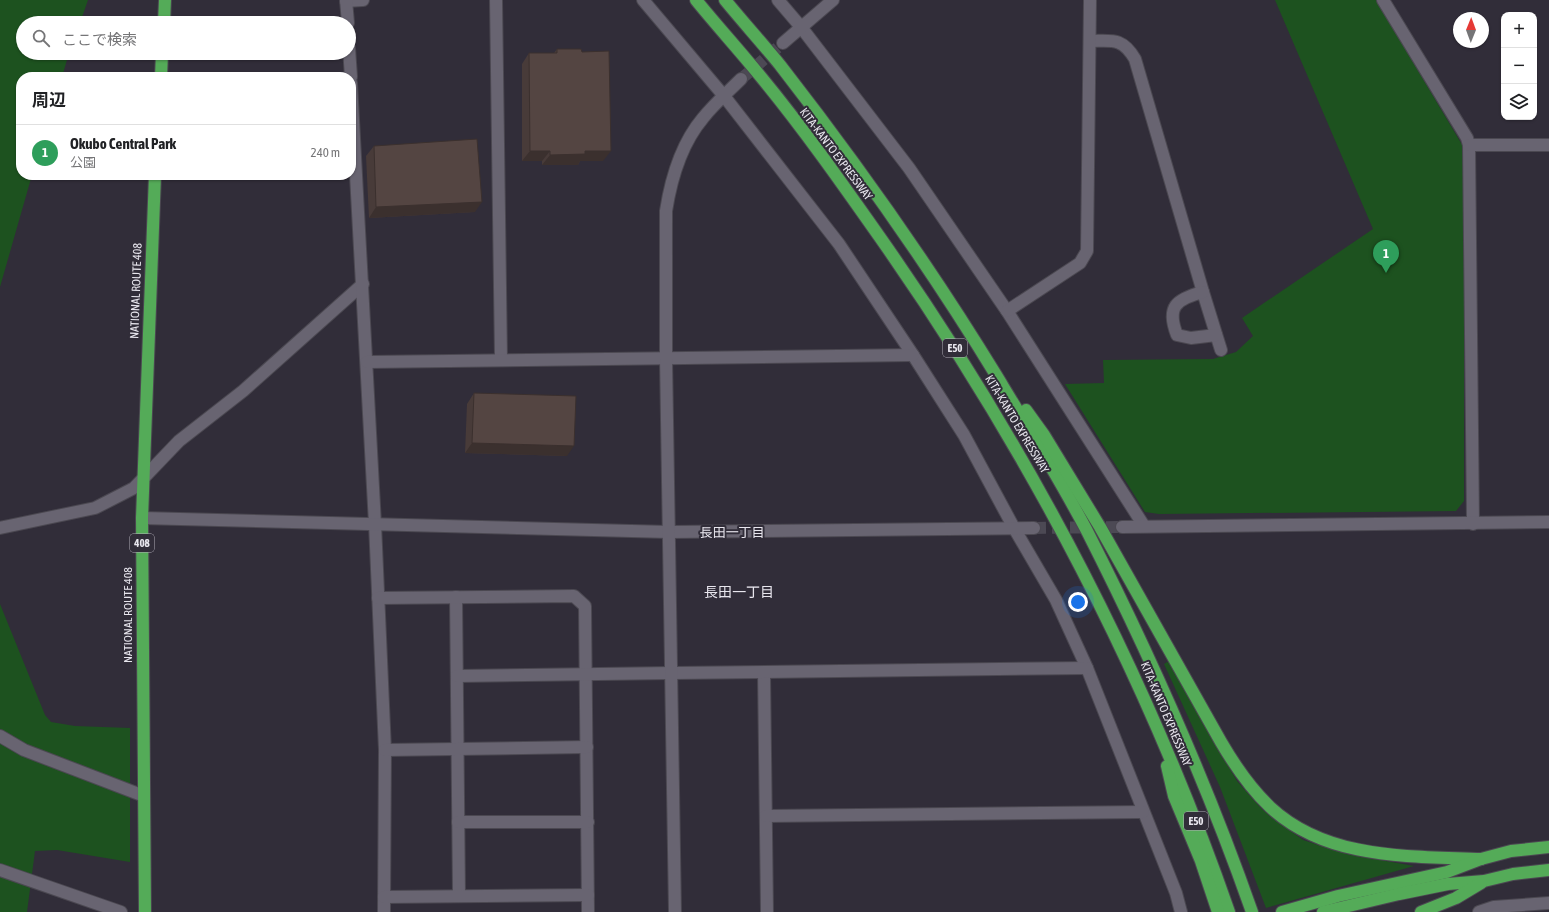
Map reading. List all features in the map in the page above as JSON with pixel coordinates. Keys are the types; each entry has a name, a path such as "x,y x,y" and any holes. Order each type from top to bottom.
{"highway":[{"path":"164,16 165,0"},
{"name":"KITA-KANTO EXPRESSWAY","path":"696,0 762,79 836,174 950,341 1016,449 1065,535 1124,652 1159,731 1211,860 1229,912"},
{"name":"KITA-KANTO EXPRESSWAY","path":"725,0 778,63 916,250 1035,439 1086,530 1141,641 1203,783 1252,912"},
{"path":"160,72 161,60"},
{"name":"NATIONAL ROUTE 408","path":"145,912 142,518 155,180"},
{"path":"969,332 1044,435 1100,527 1220,742 1238,771 1254,791 1271,808 1290,822 1309,833 1332,843 1359,850 1392,855 1481,859"},
{"path":"1159,731 1174,796 1201,861 1218,912"},
{"path":"1282,912 1346,894 1447,872 1481,859 1511,851 1549,848"},
{"path":"1323,912 1420,889 1448,884 1484,881 1514,874 1549,870"},
{"path":"1421,912 1456,898 1484,881"}],"street":[{"path":"347,16 346,1 363,0"},
{"path":"496,0 501,359"},
{"path":"643,0 724,96 839,244 913,355 964,436 1014,528 1056,600 1087,668 1176,893 1181,912"},
{"path":"778,0 801,27 909,168 1007,311 1144,526"},
{"path":"783,43 833,0"},
{"path":"1007,311 1080,263 1087,251 1090,0"},
{"path":"1383,0 1469,145 1473,524"},
{"path":"1090,42 1120,42 1128,48 1134,59 1202,292 1222,350"},
{"path":"350,60 351,72"},
{"path":"675,912 666,358 666,211 670,188 676,168 687,144 702,119 741,79"},
{"path":"1469,145 1549,145"},
{"path":"356,166 367,362 385,750 384,912"},
{"path":"0,528 95,508 134,488 179,441 243,391 363,284"},
{"path":"1202,292 1178,302 1172,311 1173,324 1177,335 1191,338 1216,335"},
{"path":"367,362 501,359 913,355"},
{"path":"142,518 670,532 1034,528"},
{"path":"1122,527 1549,522"},
{"path":"378,598 574,596 585,606 588,912"},
{"path":"456,597 459,896"},
{"path":"457,676 1087,668"},
{"path":"764,672 767,912"},
{"path":"0,736 24,750 144,796"},
{"path":"385,750 587,747"},
{"path":"766,816 1143,812"},
{"path":"458,822 588,822"},
{"path":"0,870 121,912"},
{"path":"384,897 588,895"},
{"path":"1479,912 1494,907 1549,902"}],"green space":[{"path":"0,0 88,0 82,16 16,16 16,60 67,60 63,72 16,72 16,180 31,180 0,287"},
{"path":"1275,0 1376,0 1464,148 1464,501 1456,511 1159,514 1145,512 1065,384 1104,383 1103,360 1213,359 1236,352 1253,336 1242,318 1373,229"},
{"path":"0,604 45,715 51,722 75,726 130,728 130,862 57,850 35,851 27,912 0,912"},
{"path":"1169,661 1237,781 1263,810 1303,840 1347,854 1414,866 1266,908 1220,787 1164,664"}],"building":[{"path":"557,49 581,49 582,52 609,51 611,151 585,151 585,154 550,155 550,151 530,151 529,53 557,53"},
{"path":"477,139 482,202 376,207 374,146"},
{"path":"474,393 576,396 574,446 472,443"}],"tunnel":[{"path":"741,79 783,43"},
{"path":"1034,528 1122,527"}],"place":[{"name":"Okubo Central Park","path":"1386,273"}],"district":[{"name":"長田一丁目","path":"732,532"},
{"name":"長田一丁目","path":"739,592"}]}
